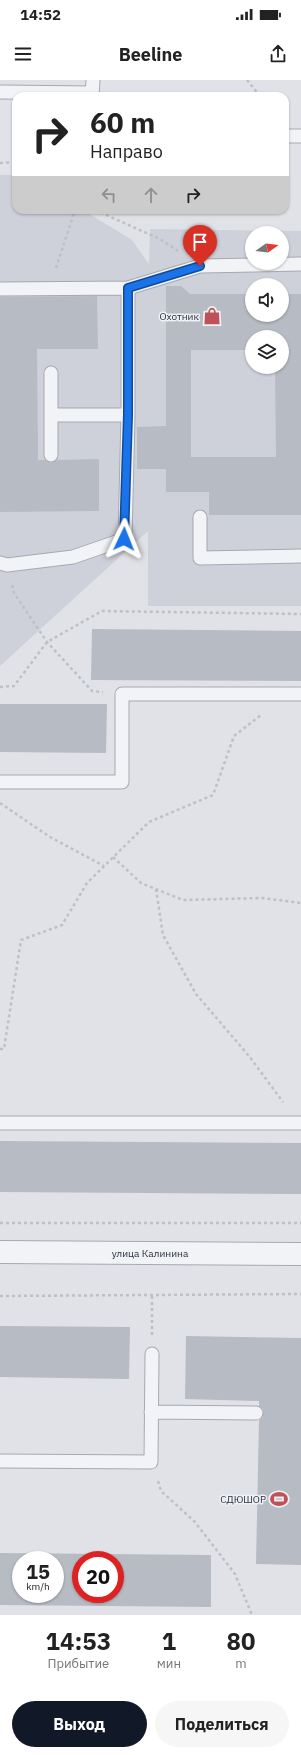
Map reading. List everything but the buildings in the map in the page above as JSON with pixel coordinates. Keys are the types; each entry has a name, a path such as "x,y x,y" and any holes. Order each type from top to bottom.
{"street":[{"name":"улица Калинина","path":"0,1252 301,1254"}],"lane":[{"path":"0,92 93,90"},
{"path":"289,136 301,136"},
{"path":"0,289 49,290 128,288 200,266 301,264"},
{"path":"4,564 73,557 124,539 128,415 128,288"},
{"path":"51,373 51,455"},
{"path":"51,414 128,415"},
{"path":"200,517 200,558 301,556"},
{"path":"0,782 122,782 122,694 295,694"},
{"path":"0,1124 300,1123"},
{"path":"0,1461 151,1462 152,1354"},
{"path":"151,1412 256,1413"}],"path":[{"path":"247,80 257,92"},
{"path":"0,163 12,162"},
{"path":"49,290 74,214"},
{"path":"104,214 160,239 200,266"},
{"path":"4,564 14,593 47,642 92,691 122,694"},
{"path":"0,687 14,686 47,642 102,611 301,614"},
{"path":"0,1049 4,1049 21,940 62,925 87,883 150,822 213,795 234,736 295,694"},
{"path":"0,803 50,837 104,866"},
{"path":"113,857 141,883 183,900 262,898 301,903"},
{"path":"156,889 163,934 196,994 249,1056 300,1123"},
{"path":"0,1223 301,1223"},
{"path":"0,1296 301,1294"},
{"path":"152,1295 152,1354"},
{"path":"151,1462 161,1491 195,1522 235,1574 252,1615"}],"shaded area":[{"path":"0,175 12,175 12,214 90,214 132,240 149,264 150,229 245,230 245,270 289,270 289,231 301,231 301,606 148,606 148,531 0,666"}],"place":[{"name":"Охотник","path":"212,316"},
{"name":"СДЮШОР","path":"279,1499"}],"route":[{"path":"124,539 128,415 128,288 200,266"}]}
